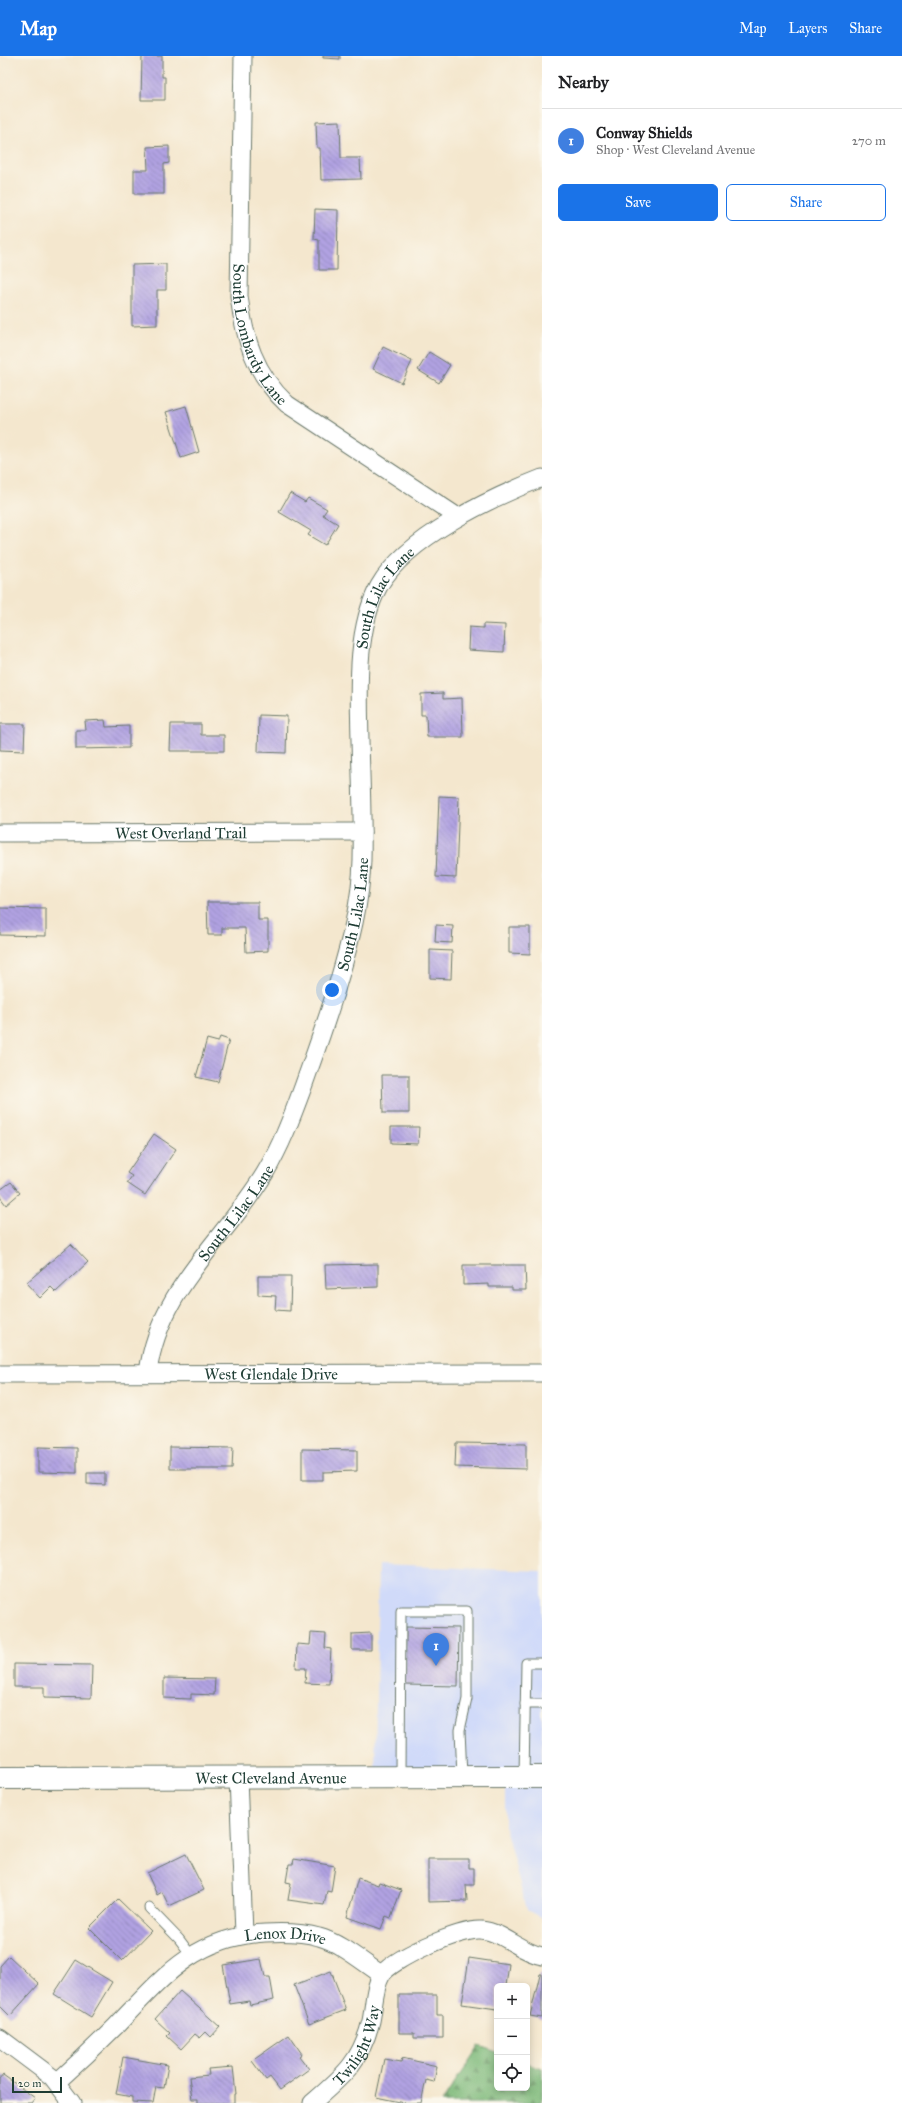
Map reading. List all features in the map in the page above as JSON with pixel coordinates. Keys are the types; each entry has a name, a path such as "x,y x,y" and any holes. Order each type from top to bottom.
{"main road":[{"name":"West Cleveland Avenue","path":"0,1778 533,1777"}],"street":[{"name":"South Lombardy Lane","path":"243,56 239,296 242,323 253,357 262,375 274,392 287,404 458,518"},
{"name":"South Lilac Lane","path":"148,1374 151,1350 157,1333 176,1294 252,1195 283,1140 320,1041 351,935 361,880 362,832 360,668 366,622 370,607 379,587 397,562 426,537 458,518 542,478"},
{"name":"West Overland Trail","path":"0,833 362,832"},
{"name":"West Glendale Drive","path":"0,1374 542,1374"},
{"path":"238,1777 244,1934"},
{"path":"381,1974 387,1969 428,1946 455,1933 474,1929 490,1932 526,1952 542,1956"},
{"name":"Lenox Drive","path":"57,2082 94,2048 165,1975 191,1955 210,1944 244,1934 288,1932 320,1937 330,1941 381,1974"},
{"name":"Twilight Way","path":"312,2103 340,2079 356,2060 368,2033 378,1981 381,1974"},
{"path":"0,2038 41,2068 57,2082 72,2103"}],"lane":[{"path":"400,1777 401,1611 467,1611 467,1699 460,1730 462,1776"},
{"path":"533,1777 525,1704 526,1663 542,1663"},
{"path":"525,1704 542,1704"},
{"path":"149,1908 179,1939 191,1955"}],"shaded area":[{"path":"378,1565 542,1571 542,1918 527,1910 505,1828 505,1777 375,1778"}],"green space":[{"path":"479,2046 494,2051 494,2091 530,2091 530,2064 542,2068 542,2103 441,2103"}],"building":[{"path":"142,56 162,56 162,77 165,77 165,100 141,100"},
{"path":"323,56 340,56 340,59 323,58"},
{"path":"340,121 341,158 360,158 361,179 321,180 320,148 317,148 316,122"},
{"path":"169,146 169,163 164,164 164,194 134,194 134,170 148,170 147,147"},
{"path":"315,209 338,210 337,270 319,270 319,240 314,239"},
{"path":"166,264 166,290 157,290 157,325 132,326 132,265"},
{"path":"383,347 412,361 402,383 373,369"},
{"path":"429,352 450,365 439,383 418,370"},
{"path":"186,406 199,452 181,458 166,412"},
{"path":"290,493 305,502 308,498 327,509 323,515 338,524 325,545 308,535 311,531 279,512"},
{"path":"483,624 505,625 504,652 468,650 469,627 483,628"},
{"path":"443,693 443,699 462,698 463,737 427,737 426,715 421,715 421,694"},
{"path":"259,715 287,716 286,753 258,752"},
{"path":"105,720 106,727 129,726 129,748 76,749 76,730 86,730 85,721"},
{"path":"0,724 25,724 24,751 0,750"},
{"path":"171,724 201,724 201,735 224,735 224,751 170,751"},
{"path":"439,796 459,797 456,878 436,877"},
{"path":"207,902 258,902 258,920 268,920 268,951 246,952 245,928 222,928 222,935 208,935"},
{"path":"0,908 46,909 46,936 0,935"},
{"path":"436,925 453,926 452,943 435,942"},
{"path":"509,927 530,927 530,954 509,953"},
{"path":"430,950 452,951 451,979 430,978"},
{"path":"220,1037 229,1040 218,1082 196,1077 207,1039 218,1042"},
{"path":"382,1075 409,1075 409,1113 383,1113"},
{"path":"391,1127 419,1127 418,1144 391,1143"},
{"path":"154,1134 176,1149 145,1195 127,1183 132,1176 127,1173"},
{"path":"11,1182 20,1193 6,1205 0,1197 0,1190"},
{"path":"71,1244 88,1262 56,1292 51,1287 40,1298 26,1283"},
{"path":"378,1264 378,1287 326,1289 325,1265"},
{"path":"463,1265 525,1265 526,1290 512,1290 512,1287 489,1287 489,1284 463,1285"},
{"path":"258,1276 291,1276 290,1311 275,1310 276,1296 258,1295"},
{"path":"456,1443 526,1444 526,1469 455,1467"},
{"path":"38,1447 77,1448 77,1473 38,1472"},
{"path":"170,1447 233,1448 232,1469 170,1469"},
{"path":"302,1449 357,1450 357,1471 323,1472 323,1480 302,1480"},
{"path":"87,1473 105,1473 105,1485 87,1484"},
{"path":"406,1627 459,1628 458,1686 405,1685"},
{"path":"311,1633 326,1634 325,1648 331,1649 329,1684 305,1683 306,1668 296,1668 297,1644 310,1645"},
{"path":"371,1633 371,1650 352,1650 352,1634"},
{"path":"14,1664 92,1665 91,1698 44,1697 44,1687 14,1687"},
{"path":"164,1678 215,1679 214,1695 191,1694 191,1699 164,1698"},
{"path":"186,1854 204,1890 169,1906 162,1892 157,1895 147,1873"},
{"path":"294,1859 335,1866 331,1892 327,1891 324,1905 288,1900 291,1883 286,1882 289,1864 293,1864"},
{"path":"428,1859 469,1859 469,1868 474,1868 474,1885 466,1885 467,1901 428,1902"},
{"path":"358,1878 378,1885 379,1882 401,1890 391,1918 386,1916 381,1929 347,1917"},
{"path":"118,1899 151,1931 122,1961 89,1928"},
{"path":"9,1956 39,1984 10,2016 0,2006 0,1966"},
{"path":"469,1958 509,1964 506,1983 494,1983 494,2009 462,2004"},
{"path":"261,1959 265,1977 270,1977 274,2000 250,2005 249,2001 230,2004 223,1965"},
{"path":"76,1960 112,1982 91,2017 54,1994"},
{"path":"331,1971 346,2010 309,2024 294,1985"},
{"path":"540,1974 542,1974 542,2018 530,2016"},
{"path":"180,1991 220,2027 211,2037 206,2032 200,2038 195,2034 181,2049 167,2036 170,2033 155,2019"},
{"path":"399,1995 437,1995 437,2015 443,2015 443,2038 414,2038 414,2033 399,2033"},
{"path":"289,2035 302,2054 299,2056 309,2069 280,2090 270,2077 266,2080 252,2061"},
{"path":"123,2057 168,2065 164,2088 156,2087 153,2103 132,2102 132,2097 116,2094"},
{"path":"402,2058 437,2066 434,2082 426,2080 421,2103 405,2103 376,2097 384,2059 401,2062"},
{"path":"233,2067 236,2094 234,2094 234,2103 198,2103 198,2099 192,2099 189,2077 209,2075 208,2069"},
{"path":"3,2075 35,2098 31,2103 0,2103 0,2079"}],"place":[{"name":"Conway Shields","path":"436,1666"}]}
